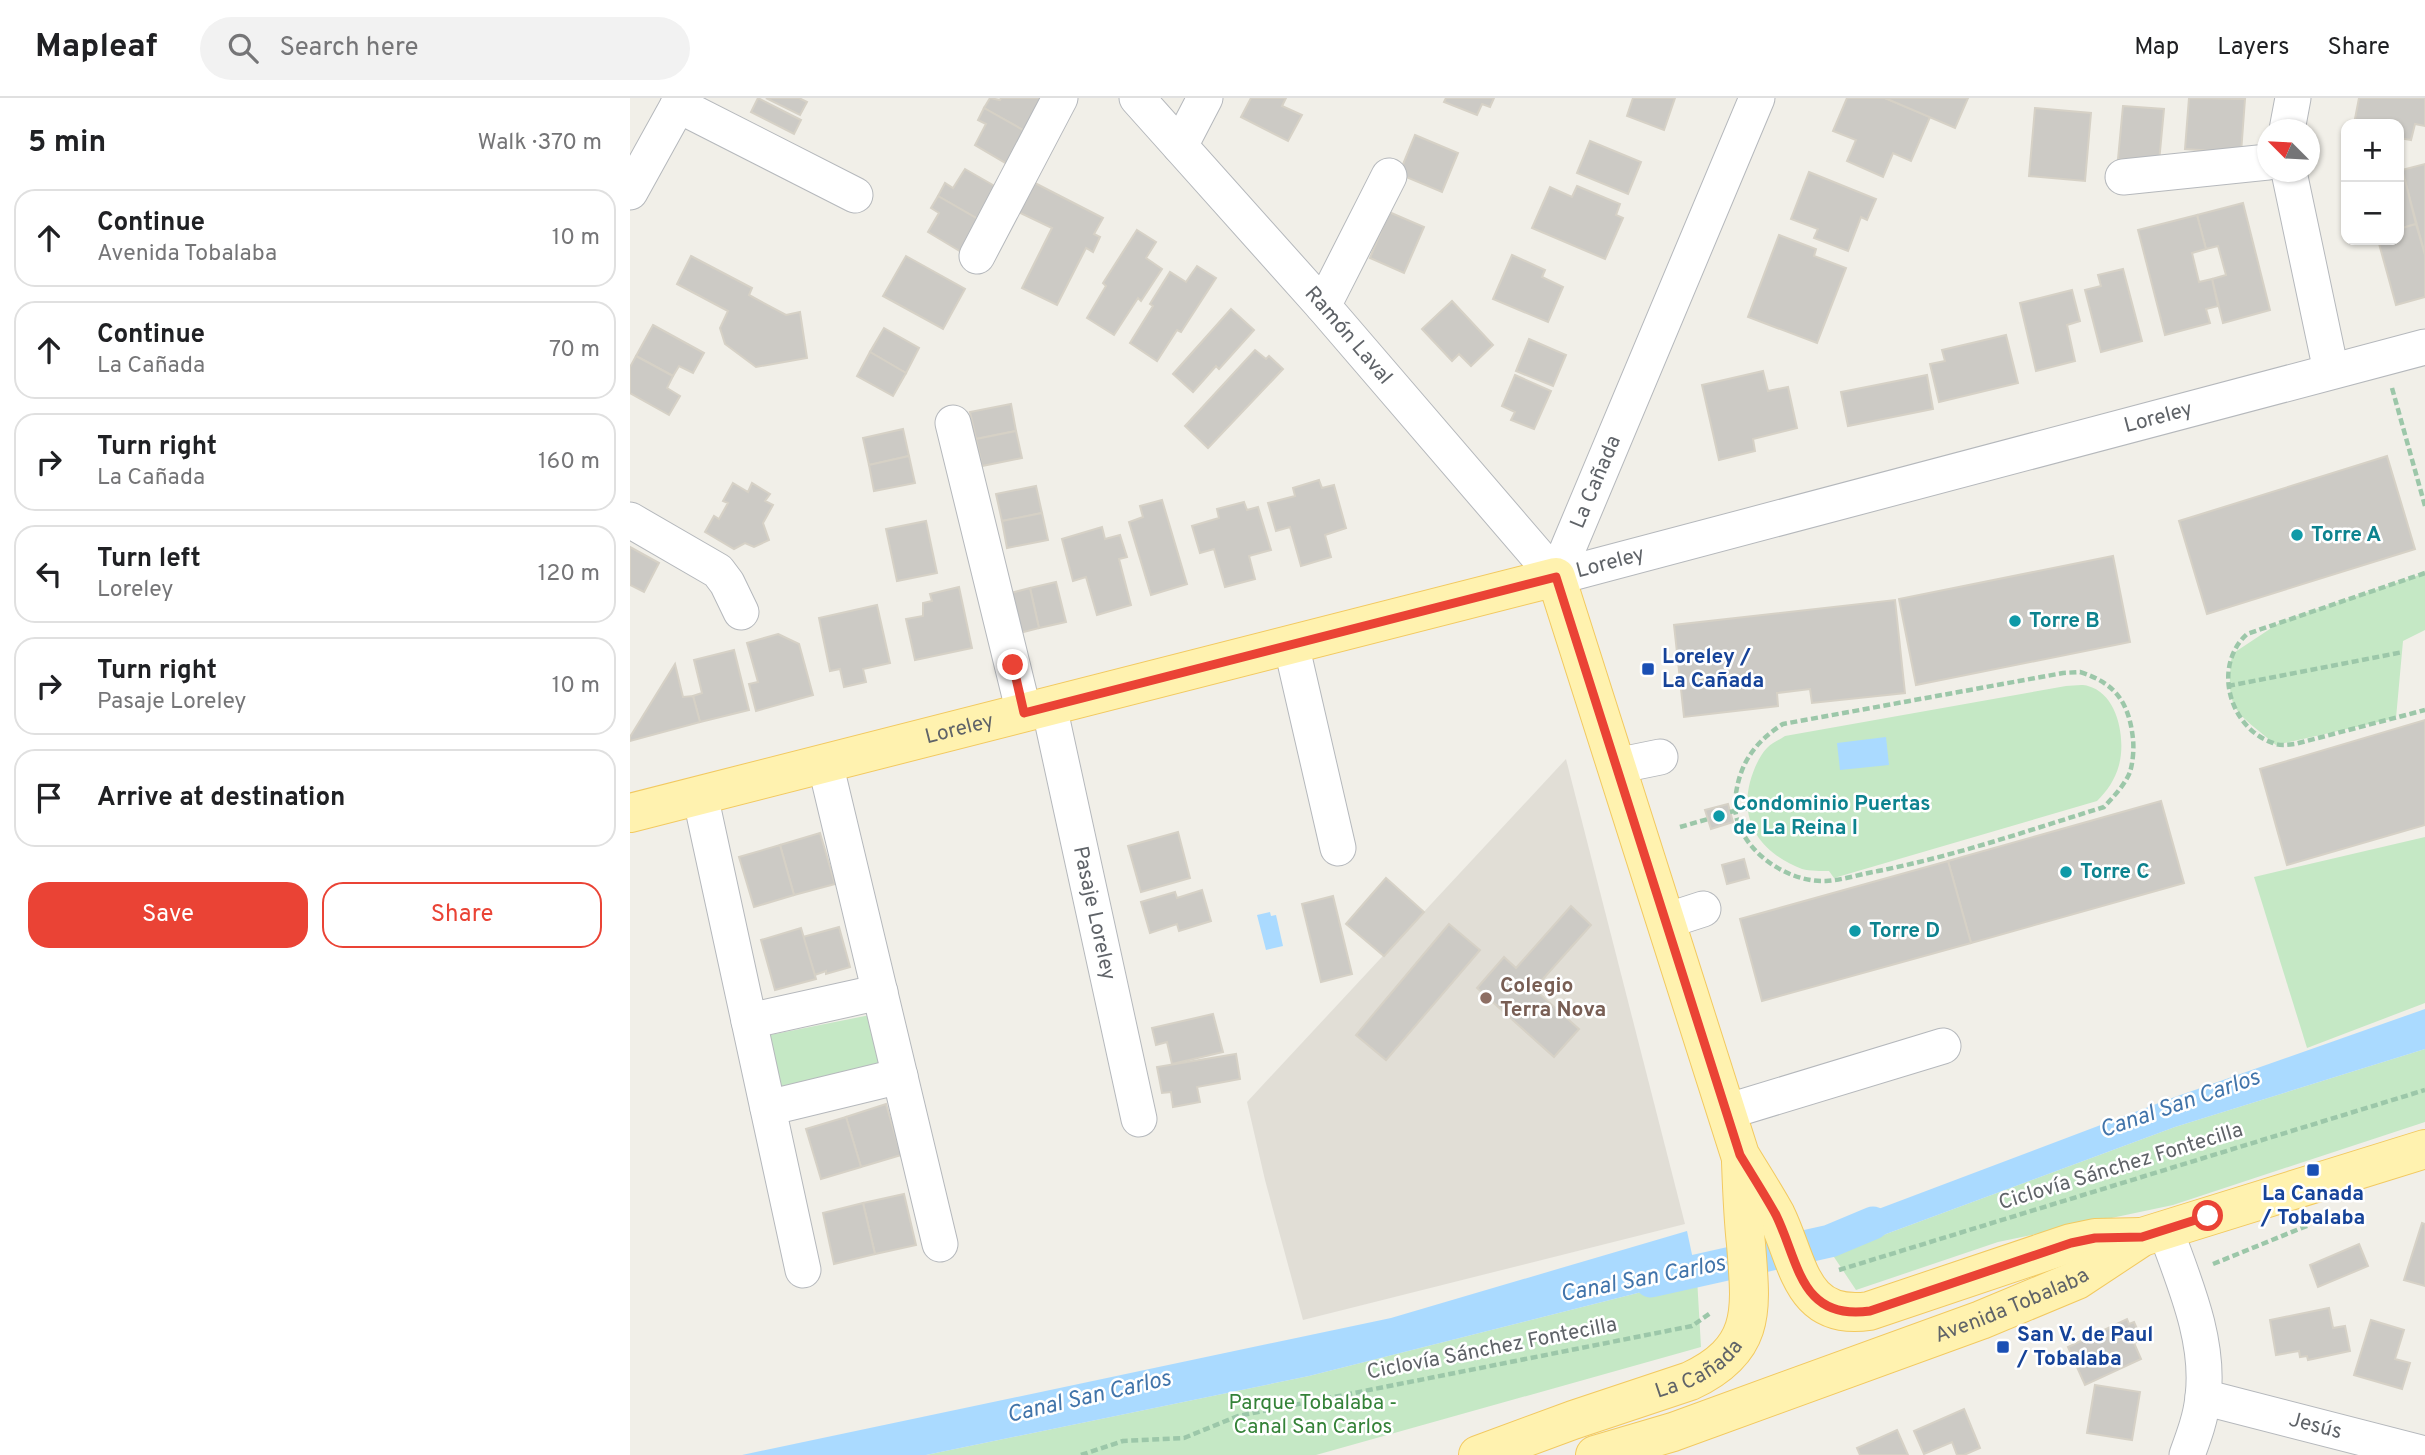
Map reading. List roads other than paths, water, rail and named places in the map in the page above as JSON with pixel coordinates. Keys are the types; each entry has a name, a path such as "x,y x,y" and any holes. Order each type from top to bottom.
{"main road":[{"name":"Loreley","path":"630,813 1556,577"},
{"name":"La Cañada","path":"1556,577 1740,1155 1776,1216 1816,1273 1816,1299 1841,1312 1870,1311 2071,1243 2153,1233"},
{"name":"Avenida Tobalaba","path":"1595,1455 1673,1432 1993,1315 2077,1280 2153,1233 2425,1149"},
{"name":"La Cañada","path":"1478,1455 1690,1381 1708,1373 1734,1349 1744,1331 1749,1288 1740,1155"}],"street":[{"path":"977,256 1060,98"},
{"name":"Ramón Laval","path":"1137,98 1323,306 1556,577"},
{"path":"1180,146 1205,98"},
{"name":"La Cañada","path":"1556,577 1757,98"},
{"path":"2289,119 2293,98"},
{"path":"630,192 639,154 680,101 855,195"},
{"path":"2123,177 2257,163"},
{"path":"1323,306 1389,176"},
{"path":"2291,182 2331,371"},
{"name":"Loreley","path":"1556,577 2425,347"},
{"name":"Pasaje Loreley","path":"953,423 1037,709 1139,1119"},
{"path":"630,520 718,571 741,612"},
{"path":"1291,645 1338,848"},
{"path":"1616,766 1660,757"},
{"path":"825,763 940,1244"},
{"path":"700,795 803,1270"},
{"path":"1666,921 1703,909"},
{"path":"749,1021 880,992"},
{"path":"1726,1112 1942,1046"},
{"path":"768,1108 900,1076"},
{"path":"2153,1233 2182,1278 2200,1340 2204,1368 2203,1397 2187,1455"},
{"name":"Jesús","path":"2203,1397 2425,1454"}],"water":[{"path":"1886,737 1889,765 1840,770 1837,743"},
{"path":"1270,912 1271,916 1276,915 1283,946 1266,950 1257,915"},
{"path":"2425,1009 2425,1049 2175,1127 1832,1254 1828,1228 2172,1098"},
{"path":"1687,1231 1697,1278 1309,1376 926,1455 742,1455 1391,1318"}],"waterway":[{"name":"Canal San Carlos","path":"1651,1281 1830,1241 1873,1223"}],"place":[{"name":"Torre A","path":"2297,535"},
{"name":"Torre B","path":"2015,621"},
{"name":"Loreley / La Cañada","path":"1648,669"},
{"name":"Condominio Puertas de La Reina I","path":"1719,816"},
{"name":"Torre C","path":"2066,872"},
{"name":"Torre D","path":"1855,931"},
{"name":"Colegio Terra Nova","path":"1486,998"},
{"name":"La Canada / Tobalaba","path":"2313,1170"},
{"name":"San V. de Paul / Tobalaba","path":"2003,1347"}],"park label":[{"name":"Parque Tobalaba - Canal San Carlos","path":"1313,1415"}]}
